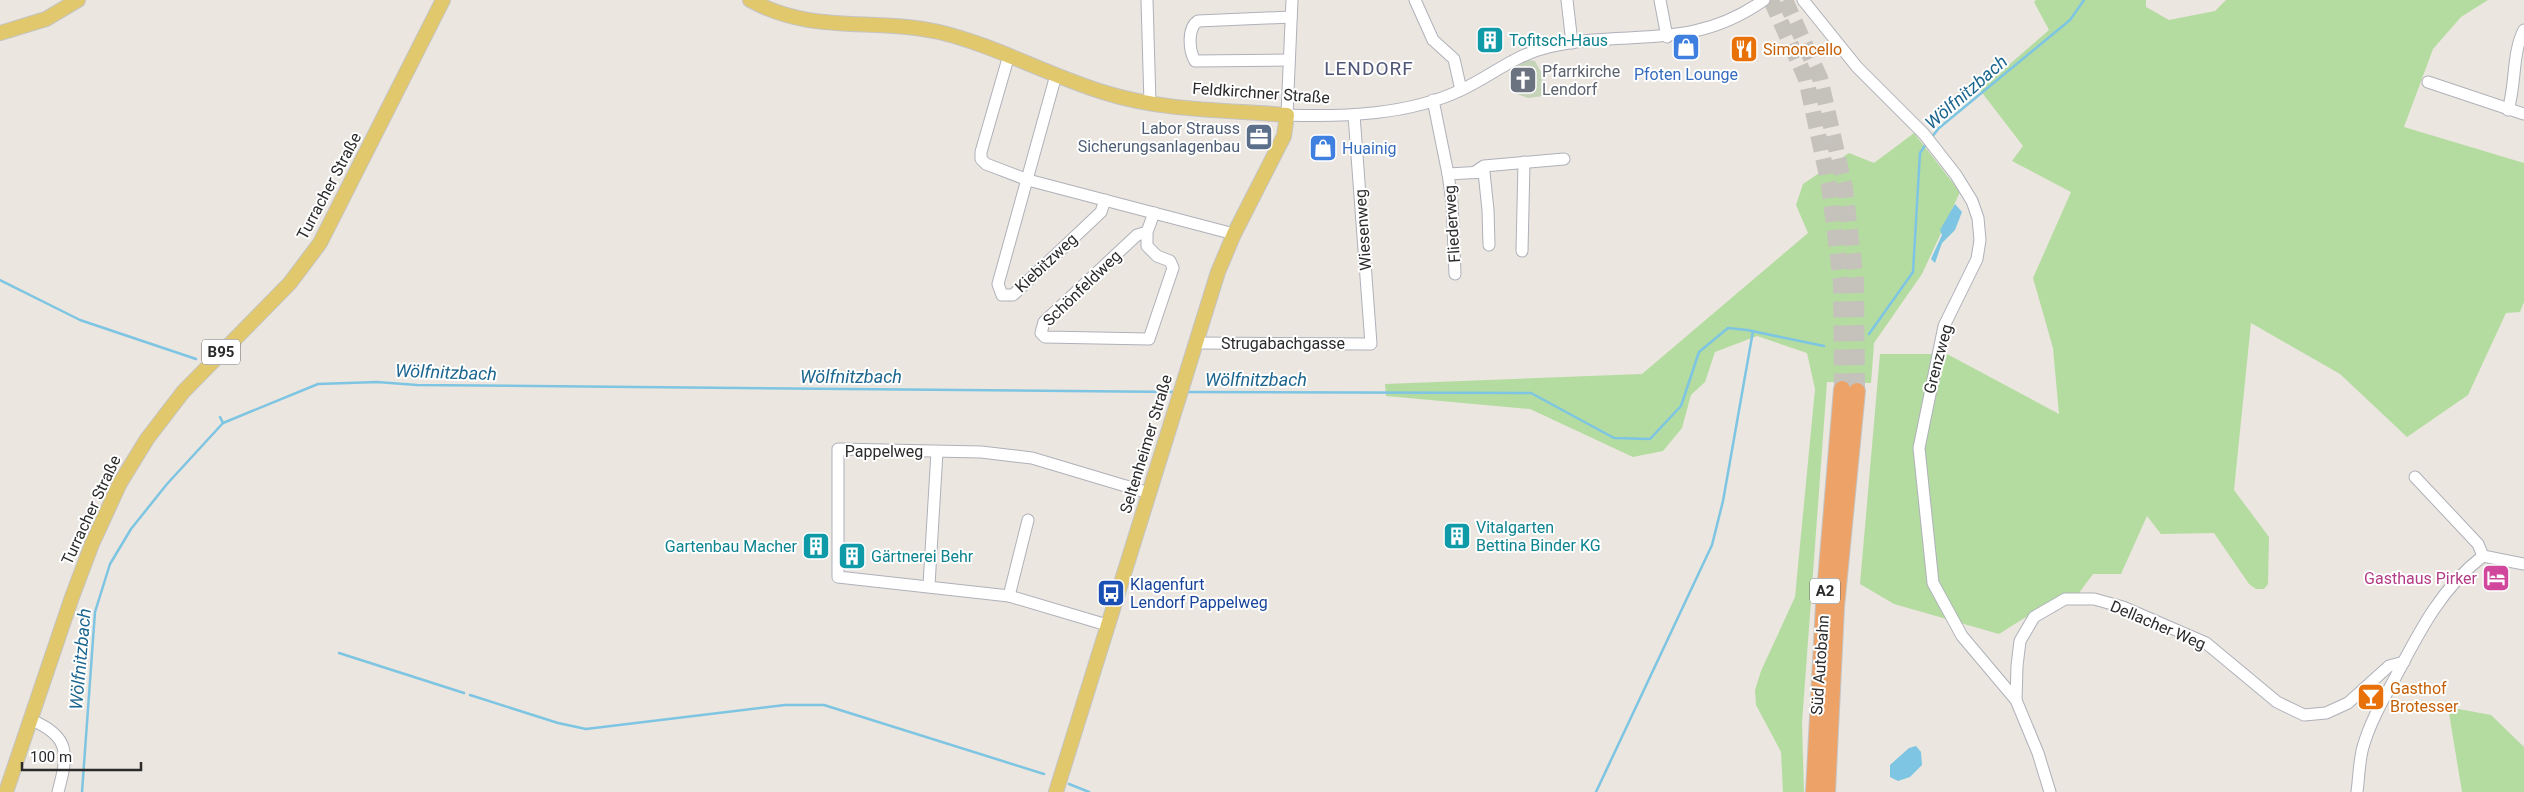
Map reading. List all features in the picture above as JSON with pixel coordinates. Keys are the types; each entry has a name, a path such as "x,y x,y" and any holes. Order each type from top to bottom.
{"highway":[{"name":"Süd Autobahn","path":"1814,792 1824,605 1849,390 1827,792"}],"main road":[{"path":"0,33 46,19 78,0"},
{"name":"Turracher Straße","path":"6,792 75,588 92,544 120,483 146,439 182,392 290,283 320,243 443,0"},
{"name":"Feldkirchner Straße","path":"750,0 790,17 808,21 900,26 937,32 976,42 1056,75 1106,93 1150,103 1287,115"},
{"name":"Seltenheimer Straße","path":"1056,792 1218,272 1234,234 1284,136 1287,115"}],"street":[{"path":"1147,0 1150,103"},
{"path":"1287,115 1292,0"},
{"path":"1415,0 1433,40 1454,59 1462,90"},
{"path":"1567,0 1572,43"},
{"path":"1660,0 1667,37"},
{"name":"Feldkirchner Straße","path":"1287,115 1354,115 1433,100 1462,90 1512,59 1530,51 1572,43 1667,37 1718,24 1764,0"},
{"name":"Grenzweg","path":"1802,0 1857,67 1924,134 1956,175 1972,202 1978,218 1980,240 1973,271 1944,326 1919,448 1933,583 1962,636 2016,700"},
{"path":"1289,60 1195,61 1192,56 1191,31 1192,26 1198,21 1291,17"},
{"path":"2508,110 2513,94 2517,53 2524,30"},
{"path":"1009,55 981,152 981,159 986,164 1028,180 1234,234"},
{"path":"1028,180 1056,75"},
{"path":"2428,82 2524,114"},
{"name":"Fliederweg","path":"1433,100 1452,202 1455,274"},
{"name":"Wiesenweg","path":"1354,115 1371,344"},
{"path":"1475,172 1484,166 1564,159"},
{"path":"1522,251 1524,162"},
{"path":"1448,174 1484,172 1489,246"},
{"name":"Kiebitzweg","path":"1028,180 998,284 1002,295 1013,295 1101,212 1105,200"},
{"path":"1146,232 1154,212"},
{"name":"Schönfeldweg","path":"1146,232 1147,246 1157,256 1170,261 1173,268 1149,338 1046,338 1041,333 1044,322 1137,235 1146,232"},
{"name":"Strugabachgasse","path":"1196,343 1371,344"},
{"name":"Pappelweg","path":"1107,626 1009,596 838,577 838,449 981,452 1032,458 1148,494"},
{"name":"Pappelweg","path":"929,586 937,452"},
{"path":"2415,477 2478,544 2483,556"},
{"path":"1009,596 1028,520"},
{"path":"2356,792 2363,749 2371,724 2423,624 2446,590 2467,568 2483,556 2524,564"},
{"name":"Dellacher Weg","path":"2050,792 2038,753 2016,700 2020,641 2034,617 2065,599 2094,599 2123,607 2206,643 2277,702 2304,715 2326,713 2348,703 2389,666 2404,662"},
{"path":"31,720 54,732 65,748 64,770 58,792"}],"green space":[{"path":"2036,0 2146,0 2146,7 2169,20 2215,11 2226,0 2488,0 2461,17 2433,49 2404,127 2524,163 2524,302 2520,312 2506,313 2468,395 2407,437 2340,374 2251,323 2234,490 2269,537 2268,584 2264,589 2256,589 2249,584 2214,533 2161,534 2147,516 2121,574 2093,574 2076,597 2056,598 1999,634 1894,604 1860,584 1880,354 1947,354 2059,414 2053,348 2033,278 2071,192 2012,161 2023,146 1980,90 2049,30 2034,2"},
{"path":"1529,60 1535,61 1541,72 1543,96 1528,98 1514,93 1511,82 1513,72","holes":["1523,66 1528,67 1528,74 1530,74 1529,88 1517,86 1518,73 1522,73"]},
{"path":"1914,133 1960,192 1922,274 1874,343 1871,383 1827,382 1802,723 1804,792 1783,792 1781,752 1756,705 1755,690 1761,671 1795,597 1815,389 1807,353 1757,336 1715,352 1705,382 1691,395 1682,428 1663,451 1633,457 1530,409 1386,396 1385,384 1642,374 1808,233 1796,205 1803,184 1849,153 1874,163"},
{"path":"2448,707 2491,715 2524,747 2524,792 2462,792"}],"water":[{"path":"1955,204 1962,212 1955,230 1942,243 1935,263 1931,259 1942,235 1940,230"},
{"path":"1916,746 1921,752 1922,765 1910,777 1898,781 1890,777 1890,765 1909,748"}],"waterway":[{"name":"Wölfnitzbach","path":"1931,138 1939,128 2070,20 2084,0"},
{"name":"Wölfnitzbach","path":"1869,334 1913,272 1920,153 1926,144"},
{"path":"0,280 80,320 196,359"},
{"name":"Wölfnitzbach","path":"1187,392 1531,393 1614,438 1650,439 1681,406 1699,352 1728,328 1747,330 1824,346"},
{"path":"1596,792 1712,545 1723,501 1753,331"},
{"name":"Wölfnitzbach","path":"82,792 95,612 110,564 131,529 167,484 223,423 318,384 377,382 417,385 1176,392"},
{"name":"Wölfnitzbach","path":"220,417 223,423"},
{"path":"339,653 464,693"},
{"path":"470,695 558,723 586,729 785,705 824,705 1044,774"},
{"path":"1069,784 1089,792"}],"tunnel":[{"path":"1771,0 1806,79 1829,185 1841,282 1842,389"},
{"path":"1785,0 1820,78 1845,188 1856,282 1857,391"}],"place":[{"name":"Tofitsch-Haus","path":"1490,40"},
{"name":"Pfoten Lounge","path":"1686,47"},
{"name":"Simoncello","path":"1744,49"},
{"name":"Pfarrkirche Lendorf","path":"1523,80"},
{"name":"Labor Strauss Sicherungsanlagenbau","path":"1259,137"},
{"name":"Huainig","path":"1323,148"},
{"name":"Vitalgarten Bettina Binder KG","path":"1457,536"},
{"name":"Gartenbau Macher","path":"816,546"},
{"name":"Gärtnerei Behr","path":"852,556"},
{"name":"Gasthaus Pirker","path":"2496,578"},
{"name":"Klagenfurt Lendorf Pappelweg","path":"1111,593"},
{"name":"Gasthof Brotesser","path":"2371,697"}],"district":[{"name":"LENDORF","path":"1369,68"}]}
